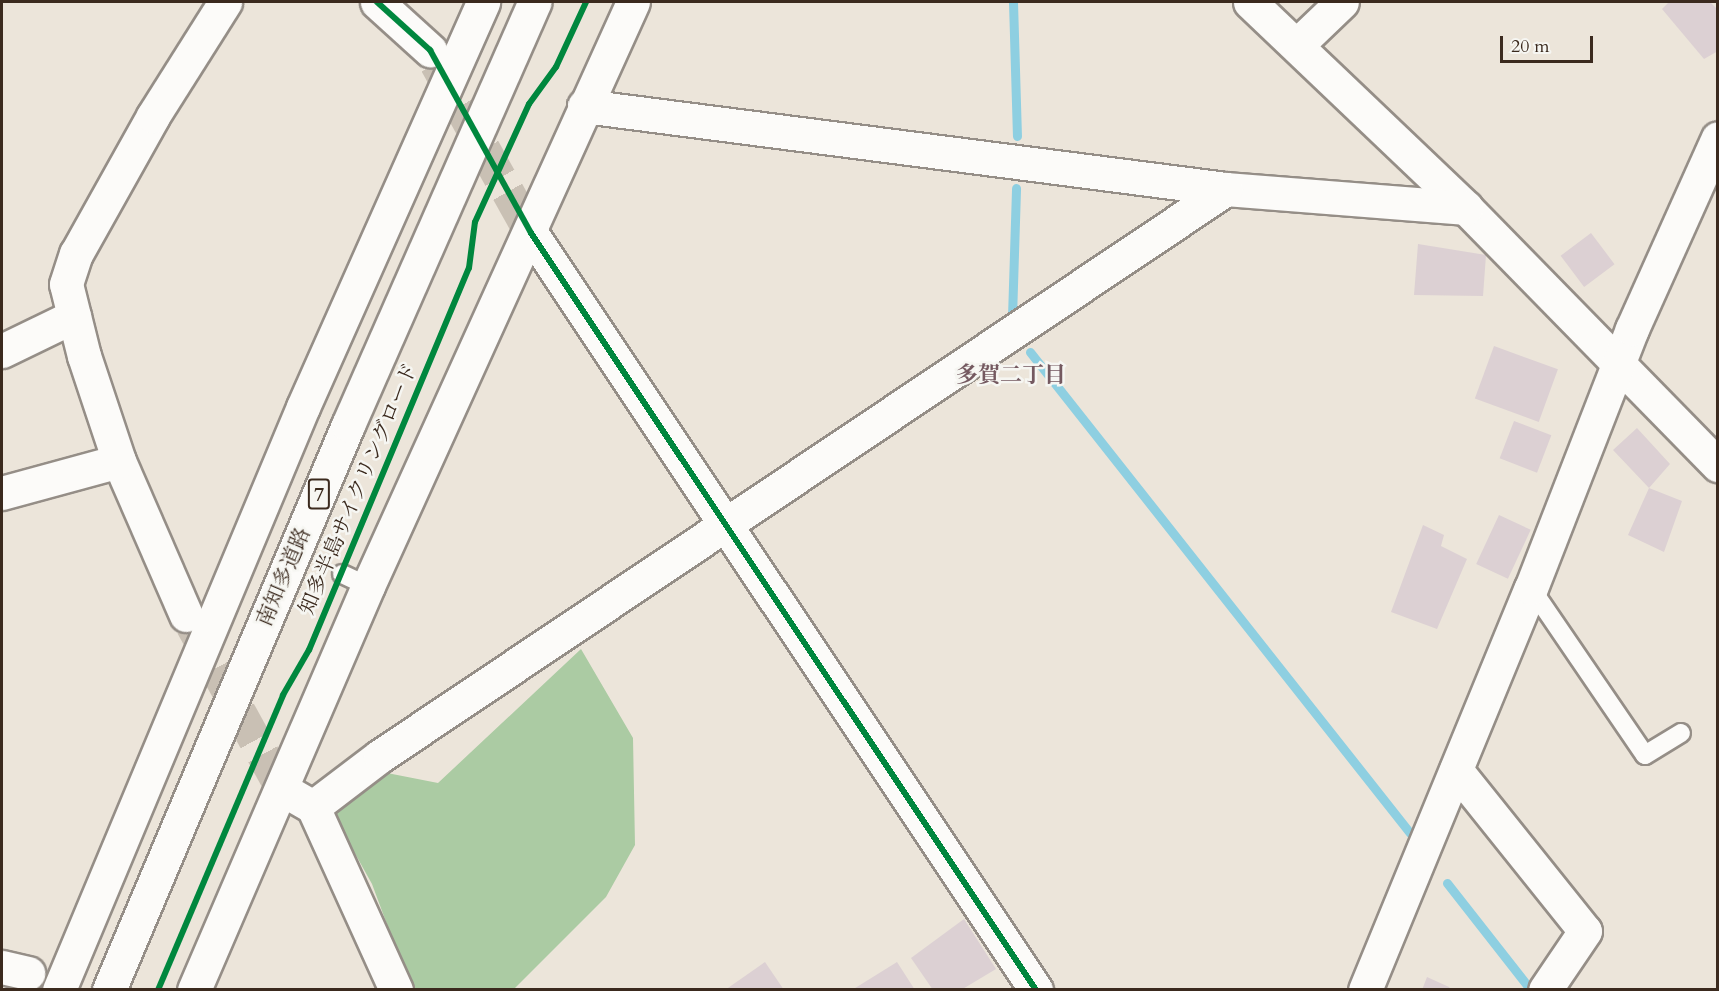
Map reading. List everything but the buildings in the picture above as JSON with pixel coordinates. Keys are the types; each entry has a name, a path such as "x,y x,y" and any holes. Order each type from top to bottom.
{"main road":[{"path":"186,615 119,461 66,284 76,254 153,116 225,2"},
{"path":"377,2 430,50"},
{"name":"7","path":"59,990 303,406 483,2"},
{"name":"南知多道路","path":"109,990 348,425 535,2"},
{"path":"194,990 282,789 355,580 531,233 584,106 633,2"},
{"path":"1250,2 1298,45 1466,208 1718,465"},
{"path":"1298,45 1342,2"},
{"path":"584,106 1226,189 1466,208"},
{"path":"1365,990 1531,588 1619,364 1718,138"},
{"path":"313,807 380,756 1226,189"},
{"path":"531,233 1036,990"},
{"path":"2,351 74,316"},
{"path":"2,493 119,461"},
{"path":"1456,770 1585,931 1545,990"},
{"path":"282,789 313,807 396,990"}],"lane":[{"path":"1531,588 1645,755 1681,733"}],"green space":[{"path":"581,649 633,738 635,845 606,897 514,989 411,989 372,884 333,814 382,772 438,783"}],"waterway":[{"path":"1013,2 1017,136"},
{"path":"1012,317 1016,188"},
{"path":"1030,352 1410,833"},
{"path":"1447,883 1530,989"}],"tunnel":[{"path":"436,63 531,233"},
{"path":"192,625 282,789"}],"cycle path":[{"path":"377,2 430,50 531,233 1036,990"},
{"name":"知多半島サイクリングロード","path":"158,990 283,695 309,650 469,268 475,222 529,104 556,67 586,2"}],"district":[{"name":"多賀二丁目","path":"1011,376"}]}
